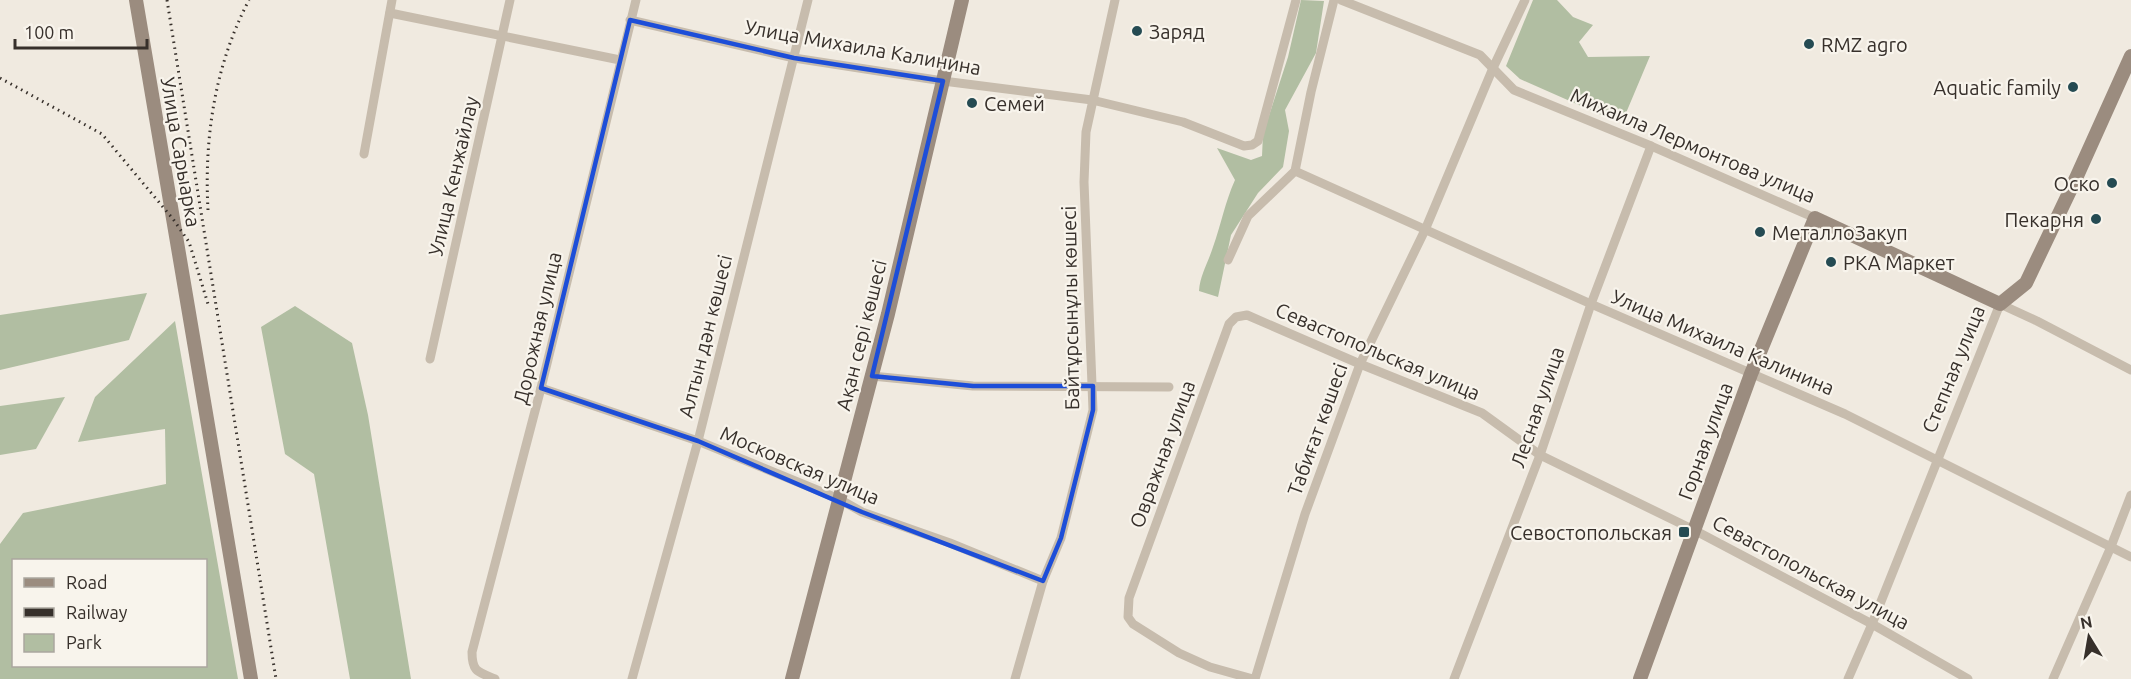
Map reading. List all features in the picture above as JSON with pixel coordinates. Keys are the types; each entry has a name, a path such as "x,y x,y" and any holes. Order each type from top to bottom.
{"street":[{"name":"Улица Сарыарка","path":"136,0 251,679"},
{"path":"364,154 392,0"},
{"name":"Улица Кенжайлау","path":"430,359 510,0"},
{"name":"Дорожная улица","path":"495,679 477,672 472,663 472,652 541,388 636,0"},
{"name":"Алтын дән көшесі","path":"632,679 698,441 808,0"},
{"name":"Ақан сері көшесі","path":"792,679 891,302 962,0"},
{"name":"Байтұрсынұлы көшесі","path":"1015,679 1043,581 1061,538 1093,410 1084,182 1086,132 1115,0"},
{"path":"1092,100 1183,122 1244,146 1252,145 1258,141 1296,0"},
{"path":"1228,260 1248,216 1295,171 1311,92 1334,0"},
{"name":"Михаила Лермонтова улица","path":"1341,0 1480,55 1514,90 1651,146 1815,218 2037,321 2131,370"},
{"name":"Табиғат көшесі","path":"1254,679 1305,514 1360,364 1425,230 1493,68 1526,0"},
{"path":"390,13 620,60"},
{"name":"Улица Михаила Калинина","path":"630,20 794,58 943,81 1092,100"},
{"name":"Степная улица","path":"1848,679 2000,304 2026,283 2126,81 2131,56"},
{"name":"Лесная улица","path":"1454,679 1540,455 1591,304 1651,146"},
{"name":"Улица Михаила Калинина","path":"1295,171 1591,304 1845,414 2110,549 2131,557"},
{"name":"Горная улица","path":"1640,679 1750,374 1815,218"},
{"name":"Севастопольская улица","path":"1247,315 1482,413 1540,455 1694,530 1872,624 1968,679"},
{"name":"Овражная улица","path":"1247,315 1236,317 1229,324 1129,598 1128,617 1133,624 1179,653 1210,667 1254,679"},
{"path":"872,376 973,386 1168,387"},
{"name":"Московская улица","path":"541,388 698,441 839,500 862,512 950,543 1043,581"},
{"path":"2053,679 2131,495"}],"highlighted area":[{"path":"630,20 794,58 943,81 872,376 973,386 1093,386 1093,410 1061,538 1043,581 862,512 698,441 541,388"}],"green space":[{"path":"1301,0 1324,1 1316,53 1285,110 1289,131 1283,167 1258,193 1231,235 1218,297 1199,291 1235,180 1217,148 1251,160 1262,156 1263,134 1288,57"},
{"path":"1533,0 1557,0 1573,17 1593,25 1579,42 1588,57 1650,56 1626,113 1606,117 1520,79 1506,66"},
{"path":"147,293 129,340 0,370 0,315"},
{"path":"295,306 352,343 368,415 411,679 350,679 314,474 285,454 261,327"},
{"path":"175,321 238,679 0,679 0,544 23,513 166,484 165,429 78,442 95,397"},
{"path":"65,397 36,449 0,455 0,406"}],"railway":[{"path":"167,0 276,679"},
{"path":"208,210 208,156 214,102 228,50 249,0"},
{"path":"0,78 102,134 173,219 189,242 208,304"}],"place":[{"name":"Заряд","path":"1137,31"},
{"name":"RMZ agro","path":"1809,44"},
{"name":"Aquatic family","path":"2073,87"},
{"name":"Семей","path":"972,103"},
{"name":"Оско","path":"2112,183"},
{"name":"Пекарня","path":"2096,219"},
{"name":"МеталлоЗакуп","path":"1760,232"},
{"name":"РКА Маркет","path":"1831,262"},
{"name":"Севостопольская","path":"1684,532"}]}
